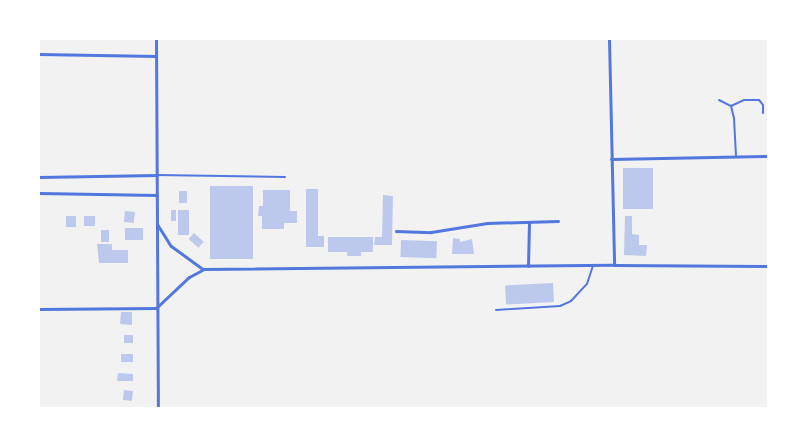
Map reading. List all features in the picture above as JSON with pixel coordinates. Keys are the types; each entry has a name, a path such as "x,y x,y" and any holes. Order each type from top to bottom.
{"street":[{"path":"156,39 158,408"},
{"path":"609,39 614,265"},
{"path":"39,54 156,56"},
{"path":"611,159 768,156"},
{"path":"39,177 156,175"},
{"path":"39,193 157,195"},
{"path":"396,231 431,232 487,223 558,221"},
{"path":"528,266 529,222"},
{"path":"158,224 171,246 203,269"},
{"path":"39,309 156,308 189,277 203,269 593,265 768,266"}],"lane":[{"path":"719,100 731,106 734,118 736,157"},
{"path":"731,106 744,100 758,100 764,105 763,113"},
{"path":"156,175 285,177"},
{"path":"496,310 560,306 571,301 587,284 593,265"}],"building":[{"path":"623,168 653,168 653,209 623,209"},
{"path":"210,186 253,186 253,259 210,259"},
{"path":"306,189 318,189 318,236 324,236 324,247 306,247"},
{"path":"263,190 290,190 290,211 297,211 297,223 284,223 284,229 262,229 262,216 258,216 259,206 263,206"},
{"path":"179,191 187,191 187,203 179,203"},
{"path":"383,195 393,196 392,245 374,245 375,237 382,237"},
{"path":"171,210 176,210 176,221 171,221"},
{"path":"178,210 189,210 189,235 178,235"},
{"path":"125,211 135,212 134,223 124,222"},
{"path":"66,216 76,216 76,227 66,227"},
{"path":"84,216 95,216 95,226 84,226"},
{"path":"625,216 632,216 632,234 639,235 639,245 647,245 646,256 624,255"},
{"path":"125,228 143,228 143,240 125,240"},
{"path":"101,230 109,230 109,242 101,242"},
{"path":"194,233 204,242 198,248 189,239"},
{"path":"328,237 373,237 373,252 361,252 361,256 347,256 347,252 328,252"},
{"path":"453,238 460,239 460,242 472,239 474,254 452,254"},
{"path":"401,240 437,241 436,258 400,257"},
{"path":"97,244 112,244 112,250 128,250 128,263 99,263"},
{"path":"553,283 554,302 506,304 505,286"},
{"path":"121,312 132,312 132,325 120,324"},
{"path":"124,335 133,335 133,343 124,343"},
{"path":"121,354 133,354 133,362 121,362"},
{"path":"118,373 133,374 133,381 117,381"},
{"path":"124,390 133,391 132,401 123,400"}]}
